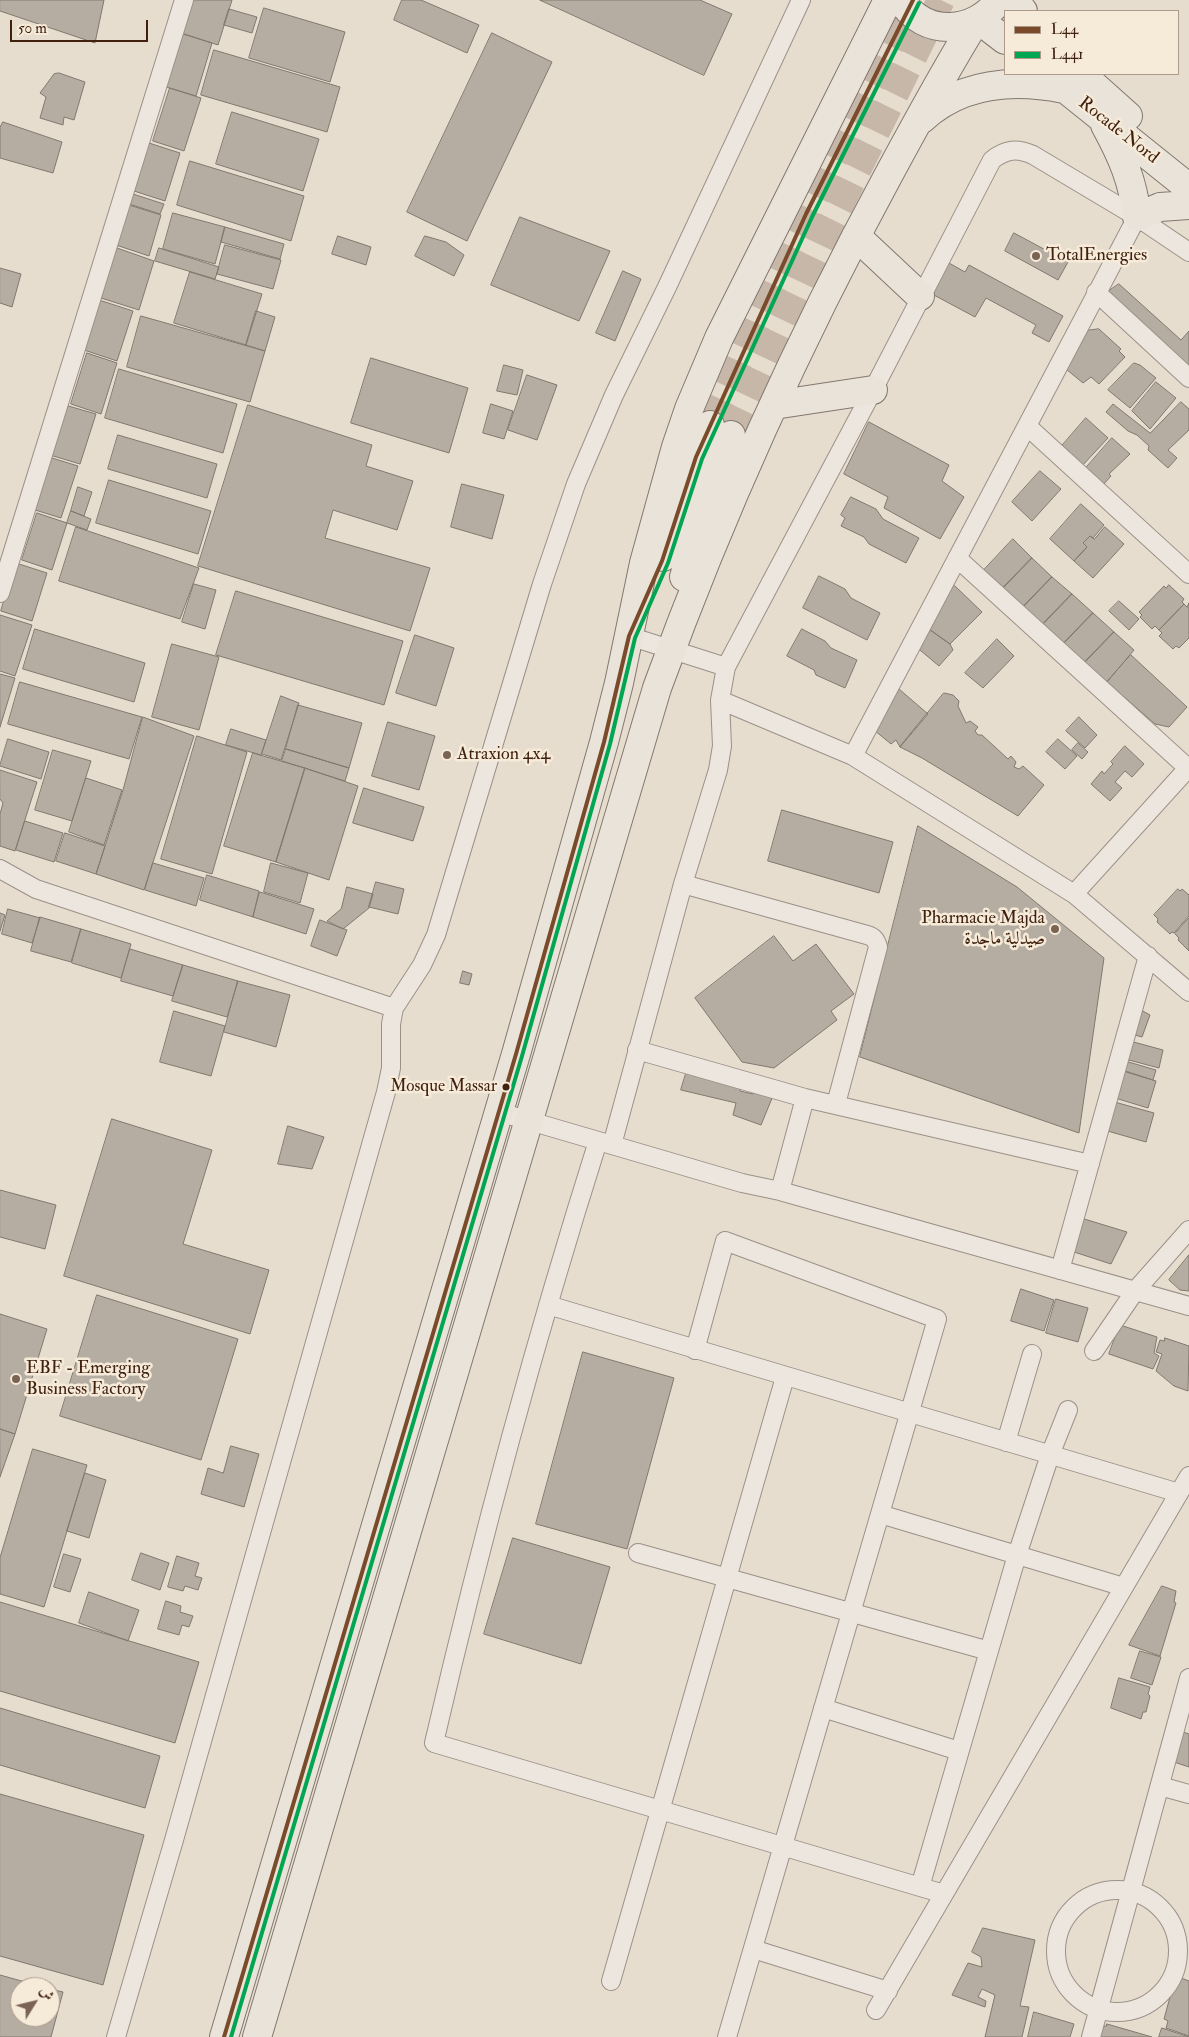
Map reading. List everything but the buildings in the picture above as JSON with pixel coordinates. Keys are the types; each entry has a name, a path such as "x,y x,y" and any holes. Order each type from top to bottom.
{"highway":[{"path":"224,2037 499,1112 604,742 659,504 688,409 703,372 888,0"},
{"path":"901,0 914,14 925,22 952,28 977,21 990,12 999,0"},
{"path":"1014,0 1022,10"},
{"path":"977,21 1004,39"},
{"path":"257,2037 638,748 671,650 701,571 774,405 856,236 954,56 977,21"},
{"path":"916,125 930,112 947,101 982,87 1064,79"},
{"name":"Rocade Nord","path":"1064,79 1099,114 1189,188"},
{"name":"Rocade Nord","path":"1064,79 1189,169"},
{"path":"1099,114 1130,178 1136,217 1173,204 1189,205"},
{"path":"856,236 920,296"},
{"path":"774,405 873,390"},
{"path":"629,636 662,561 696,456 721,430 711,487 694,539 685,575 671,650"}],"street":[{"path":"0,593 184,0"},
{"path":"116,2037 174,1840 386,1092 391,1068 391,1024 394,1008 422,965 436,934 542,584 576,484 614,395 667,288 801,0"},
{"path":"944,1894 434,1743 487,1523 548,1305 638,1050 683,884 718,770 722,738 720,700 726,667 873,390 989,164 1001,153 1012,149 1033,155 1136,217 1189,252"},
{"path":"853,756 1136,217"},
{"path":"1096,292 1189,378"},
{"path":"1027,426 1189,574"},
{"path":"957,558 1189,768 1074,894"},
{"path":"629,636 726,667"},
{"path":"720,700 853,756 1074,894 1189,992"},
{"path":"0,869 36,889 394,1008"},
{"path":"683,884 867,935 876,941 878,947 836,1104"},
{"path":"0,885 36,889"},
{"path":"1060,1270 1148,956"},
{"path":"638,1050 805,1098 1090,1164"},
{"path":"780,1191 805,1098"},
{"path":"499,1112 742,1183 780,1191 1189,1306"},
{"path":"1094,1351 1135,1291 1189,1230"},
{"path":"695,1350 726,1241 937,1319 753,1949 730,2036"},
{"path":"548,1305 1179,1493"},
{"path":"1006,1442 1032,1354"},
{"path":"611,1981 786,1377"},
{"path":"920,1887 1017,1555 1050,1455 1068,1410"},
{"path":"876,2010 1189,1476"},
{"path":"880,1514 1124,1587"},
{"path":"638,1553 989,1651"},
{"path":"1091,2037 1189,1678"},
{"path":"823,1708 959,1751"},
{"path":"1160,1786 1189,1794"},
{"path":"1107,1890 1130,1891 1153,1902 1169,1920 1178,1943 1182,1969 1165,1989 1146,2005 1123,2012 1099,2010 1078,1999 1063,1980 1056,1958 1058,1935 1068,1914 1085,1898 1107,1890"},
{"path":"753,1949 888,1991"}],"tunnel":[{"path":"710,425 806,214 913,0"},
{"path":"731,435 829,227 941,0"}],"transit line":[{"name":"L44","path":"224,2037 516,1054 604,742 629,636 662,561 696,457 806,214 913,0"},
{"name":"L441","path":"231,2037 522,1056 610,744 635,638 668,563 702,459 812,217 919,3"}],"place":[{"name":"TotalEnergies","path":"1036,256"},
{"name":"Atraxion 4x4","path":"447,755"},
{"name":"Pharmacie Majda صيدلية ماجدة","path":"1055,929"},
{"name":"Mosque Massar","path":"506,1087"},
{"name":"EBF - Emerging Business Factory","path":"16,1379"}]}
